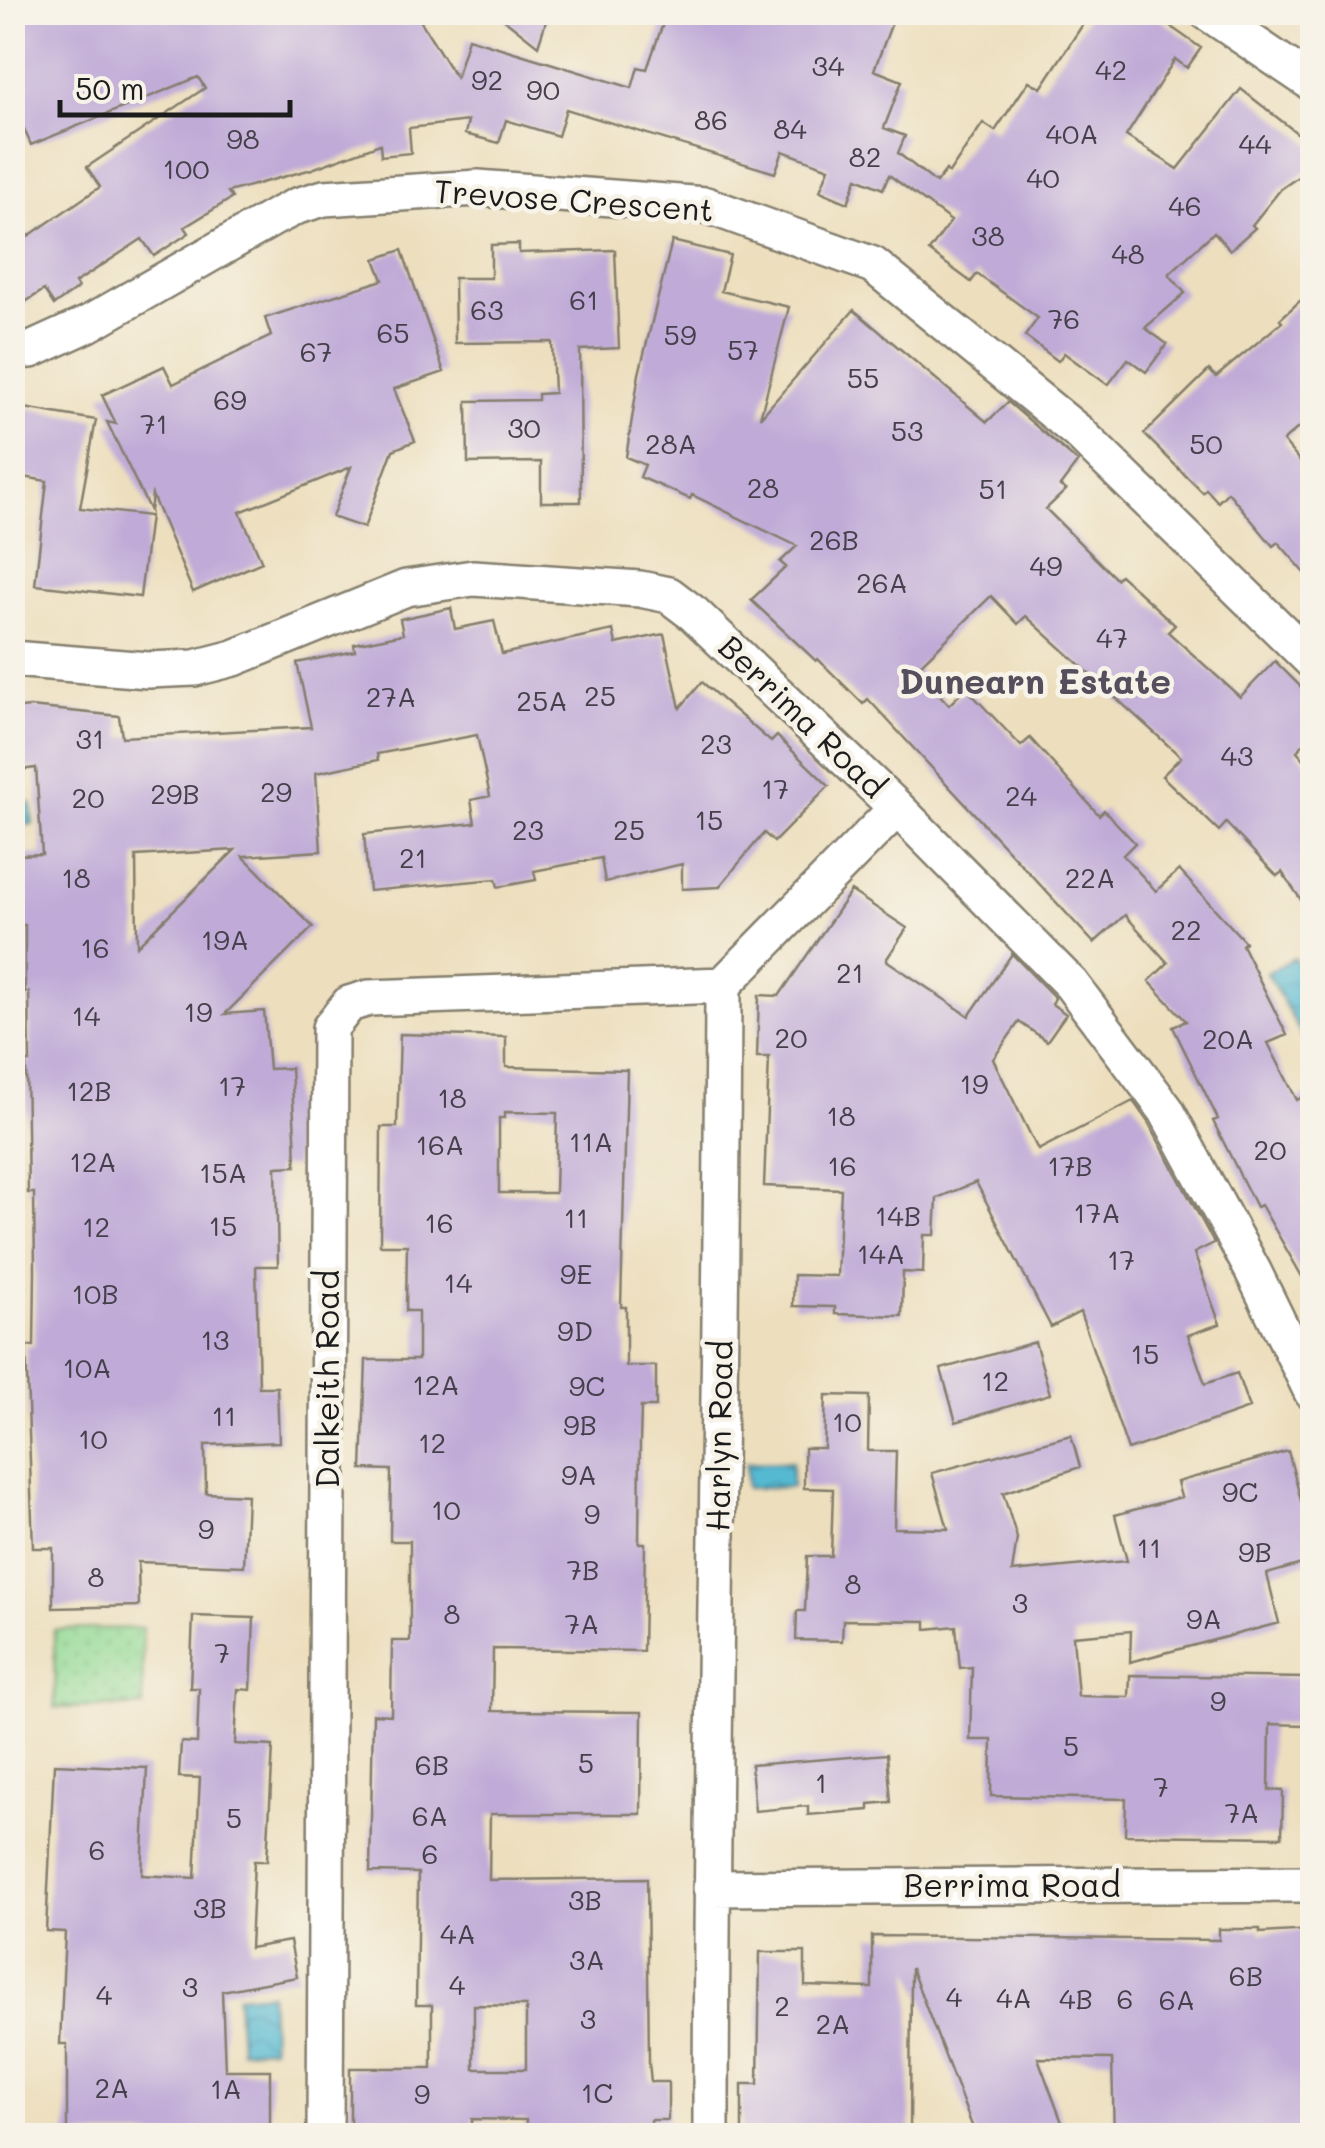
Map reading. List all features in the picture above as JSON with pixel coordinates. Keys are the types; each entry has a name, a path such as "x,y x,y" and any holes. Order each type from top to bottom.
{"street":[{"path":"1207,12 1312,83"},
{"name":"Trevose Crescent","path":"12,351 31,350 88,324 276,217 324,198 478,188 706,205 872,265 1078,432 1312,660"},
{"name":"Berrima Road","path":"12,659 148,670 194,668 234,658 406,588 473,578 640,589 669,595 694,614 897,808 1071,984 1166,1110 1312,1392"},
{"path":"723,984 897,808"},
{"name":"Harlyn Road","path":"711,2136 723,984"},
{"name":"Dalkeith Road","path":"325,2136 330,1028 349,1004 369,998 723,984"},
{"name":"Berrima Road","path":"712,1888 1312,1884"}],"green space":[{"path":"142,1628 143,1706 55,1708 54,1630"}],"water":[{"path":"31,803 33,824 13,826 13,805"},
{"path":"1294,958 1312,991 1312,1037 1305,1041 1267,973"},
{"path":"792,1462 792,1487 747,1488 746,1463"},
{"path":"270,1993 272,2048 240,2050 237,1996"}],"building":[{"path":"12,12 415,12 456,78 468,38 632,88 638,67 647,69 667,12 896,12 874,70 902,81 884,128 905,136 898,153 936,183 946,170 949,173 983,123 995,131 1029,81 1041,88 1091,12 1150,12 1201,48 1187,68 1175,59 1126,136 1178,169 1241,89 1312,145 1312,167 1281,189 1252,225 1255,228 1230,250 1214,232 1169,274 1185,293 1145,328 1167,344 1146,372 1128,359 1108,385 1064,353 1058,361 1025,336 1038,318 977,274 971,282 929,251 951,221 889,175 883,189 857,178 848,203 820,191 829,168 783,151 775,173 566,109 558,136 506,120 499,143 465,134 468,121 409,128 411,153 381,156 380,144 312,169 228,192 232,198 185,227 189,233 154,256 142,239 75,283 78,288 54,305 44,290 22,304 12,290 12,215 27,237 100,187 87,167 205,88 198,77 31,145 12,101"},
{"path":"495,12 549,12 538,46"},
{"path":"672,241 730,255 721,291 789,307 760,418 854,310 987,422 1008,402 1078,462 1060,486 1066,490 1046,509 1116,579 1120,575 1175,625 1168,632 1240,697 1275,661 1312,698 1312,735 1297,751 1312,768 1312,916 1282,872 1277,876 1226,823 1219,831 1162,776 1181,757 1026,616 1018,624 991,596 916,669 949,705 966,688 1021,746 1030,738 1099,815 1104,810 1135,843 1123,855 1156,891 1179,870 1245,942 1242,945 1287,1035 1268,1043 1297,1100 1312,1092 1312,1294 1261,1205 1256,1207 1213,1121 1218,1119 1173,1027 1186,1021 1149,981 1168,963 1125,915 1094,943 868,699 863,704 751,600 786,567 780,562 797,546 692,495 690,499 640,477 645,465 626,457 639,374"},
{"path":"519,244 519,253 615,250 619,348 580,350 581,502 541,502 541,462 468,463 467,401 538,400 538,394 554,393 552,342 455,343 454,278 491,278 491,245"},
{"path":"402,250 444,372 394,389 415,441 393,450 364,528 332,517 351,467 240,512 262,562 193,592 152,495 150,511 107,422 116,424 102,395 164,366 173,384 271,336 265,318 383,280 375,259"},
{"path":"1312,290 1312,416 1283,441 1312,476 1312,581 1278,542 1273,546 1228,492 1218,502 1206,489 1203,493 1144,434 1209,370 1216,377 1282,322 1280,319"},
{"path":"12,406 96,420 80,508 150,516 140,597 35,585 47,481 12,475"},
{"path":"451,608 455,629 494,621 502,654 613,630 616,644 664,634 680,708 702,682 771,742 777,736 829,786 774,842 764,833 719,887 682,889 682,864 605,882 601,858 534,871 536,880 498,887 496,879 369,891 364,834 475,823 471,800 490,796 477,735 377,754 378,760 316,773 321,851 243,856 313,927 225,1014 264,1011 269,1069 291,1068 295,1135 296,1166 276,1167 278,1266 256,1266 259,1387 277,1387 279,1442 205,1445 206,1493 247,1495 244,1566 138,1562 139,1606 53,1608 53,1548 33,1548 26,1346 34,1346 35,1271 34,1193 28,1193 29,992 25,992 25,925 17,925 16,855 42,854 36,768 12,771 12,709 30,707 119,716 122,737 311,727 297,663 355,651 354,644 403,634 400,619","holes":["235,850 137,946 136,856"]},
{"path":"851,891 907,928 886,960 969,1016 1012,954 1055,998 1052,1004 1066,1014 1047,1041 1019,1022 993,1059 1038,1150 1133,1101 1214,1243 1194,1253 1220,1324 1188,1335 1205,1384 1237,1373 1249,1408 1128,1450 1080,1312 1051,1327 976,1182 937,1198 935,1235 924,1235 923,1273 903,1272 902,1316 835,1314 835,1307 793,1306 794,1275 837,1276 841,1189 764,1186 769,1057 757,1057 759,995 779,996"},
{"path":"400,1034 506,1037 506,1067 627,1070 621,1307 626,1307 626,1366 656,1366 656,1407 641,1407 639,1543 645,1543 643,1651 493,1649 492,1711 642,1712 641,1814 490,1814 489,1880 647,1878 651,2082 668,2082 668,2120 651,2120 651,2136 526,2136 526,2120 472,2119 472,2136 372,2136 372,2127 350,2127 350,2068 432,2068 432,2005 416,2005 418,1873 370,1872 373,1714 391,1715 392,1641 410,1641 410,1541 390,1541 391,1470 362,1469 366,1360 418,1360 418,1311 406,1311 407,1245 380,1245 381,1127 397,1127","holes":["505,1112 557,1113 555,1193 499,1193 499,1118 505,1118","474,2005 526,2006 526,2069 474,2069"]},
{"path":"1035,1342 1050,1394 956,1422 941,1369"},
{"path":"826,1395 869,1396 868,1451 896,1451 894,1528 948,1529 932,1473 1071,1435 1080,1467 1003,1493 1017,1538 1012,1572 1127,1561 1115,1515 1181,1497 1177,1482 1288,1451 1312,1543 1312,1561 1267,1574 1279,1623 1130,1662 1131,1631 1073,1636 1078,1696 1129,1697 1130,1675 1306,1678 1305,1725 1270,1724 1269,1790 1283,1791 1282,1837 1125,1835 1126,1799 991,1796 992,1740 970,1740 972,1667 960,1668 956,1626 926,1629 926,1621 843,1620 842,1641 796,1640 797,1611 805,1611 807,1556 831,1556 833,1489 804,1488 804,1448 824,1448"},
{"path":"193,1616 254,1618 251,1690 238,1689 235,1744 273,1746 267,1861 254,1861 250,1948 290,1941 297,1977 222,1991 225,2070 270,2070 270,2136 67,2136 67,2044 60,2044 65,1932 46,1931 54,1764 147,1768 142,1875 195,1878 200,1778 179,1777 181,1742 197,1743 199,1688 190,1688"},
{"path":"887,1754 891,1802 869,1804 869,1810 808,1815 808,1806 755,1811 751,1765"},
{"path":"1219,1929 1260,1929 1260,1933 1312,1930 1312,2136 1114,2136 1112,2059 1038,2058 1067,2136 976,2136 911,1968 910,2136 742,2136 742,2084 758,2084 760,1952 805,1952 805,1986 872,1988 872,1936 1219,1940"}],"district":[{"name":"Dunearn Estate","path":"1035,682"}]}
